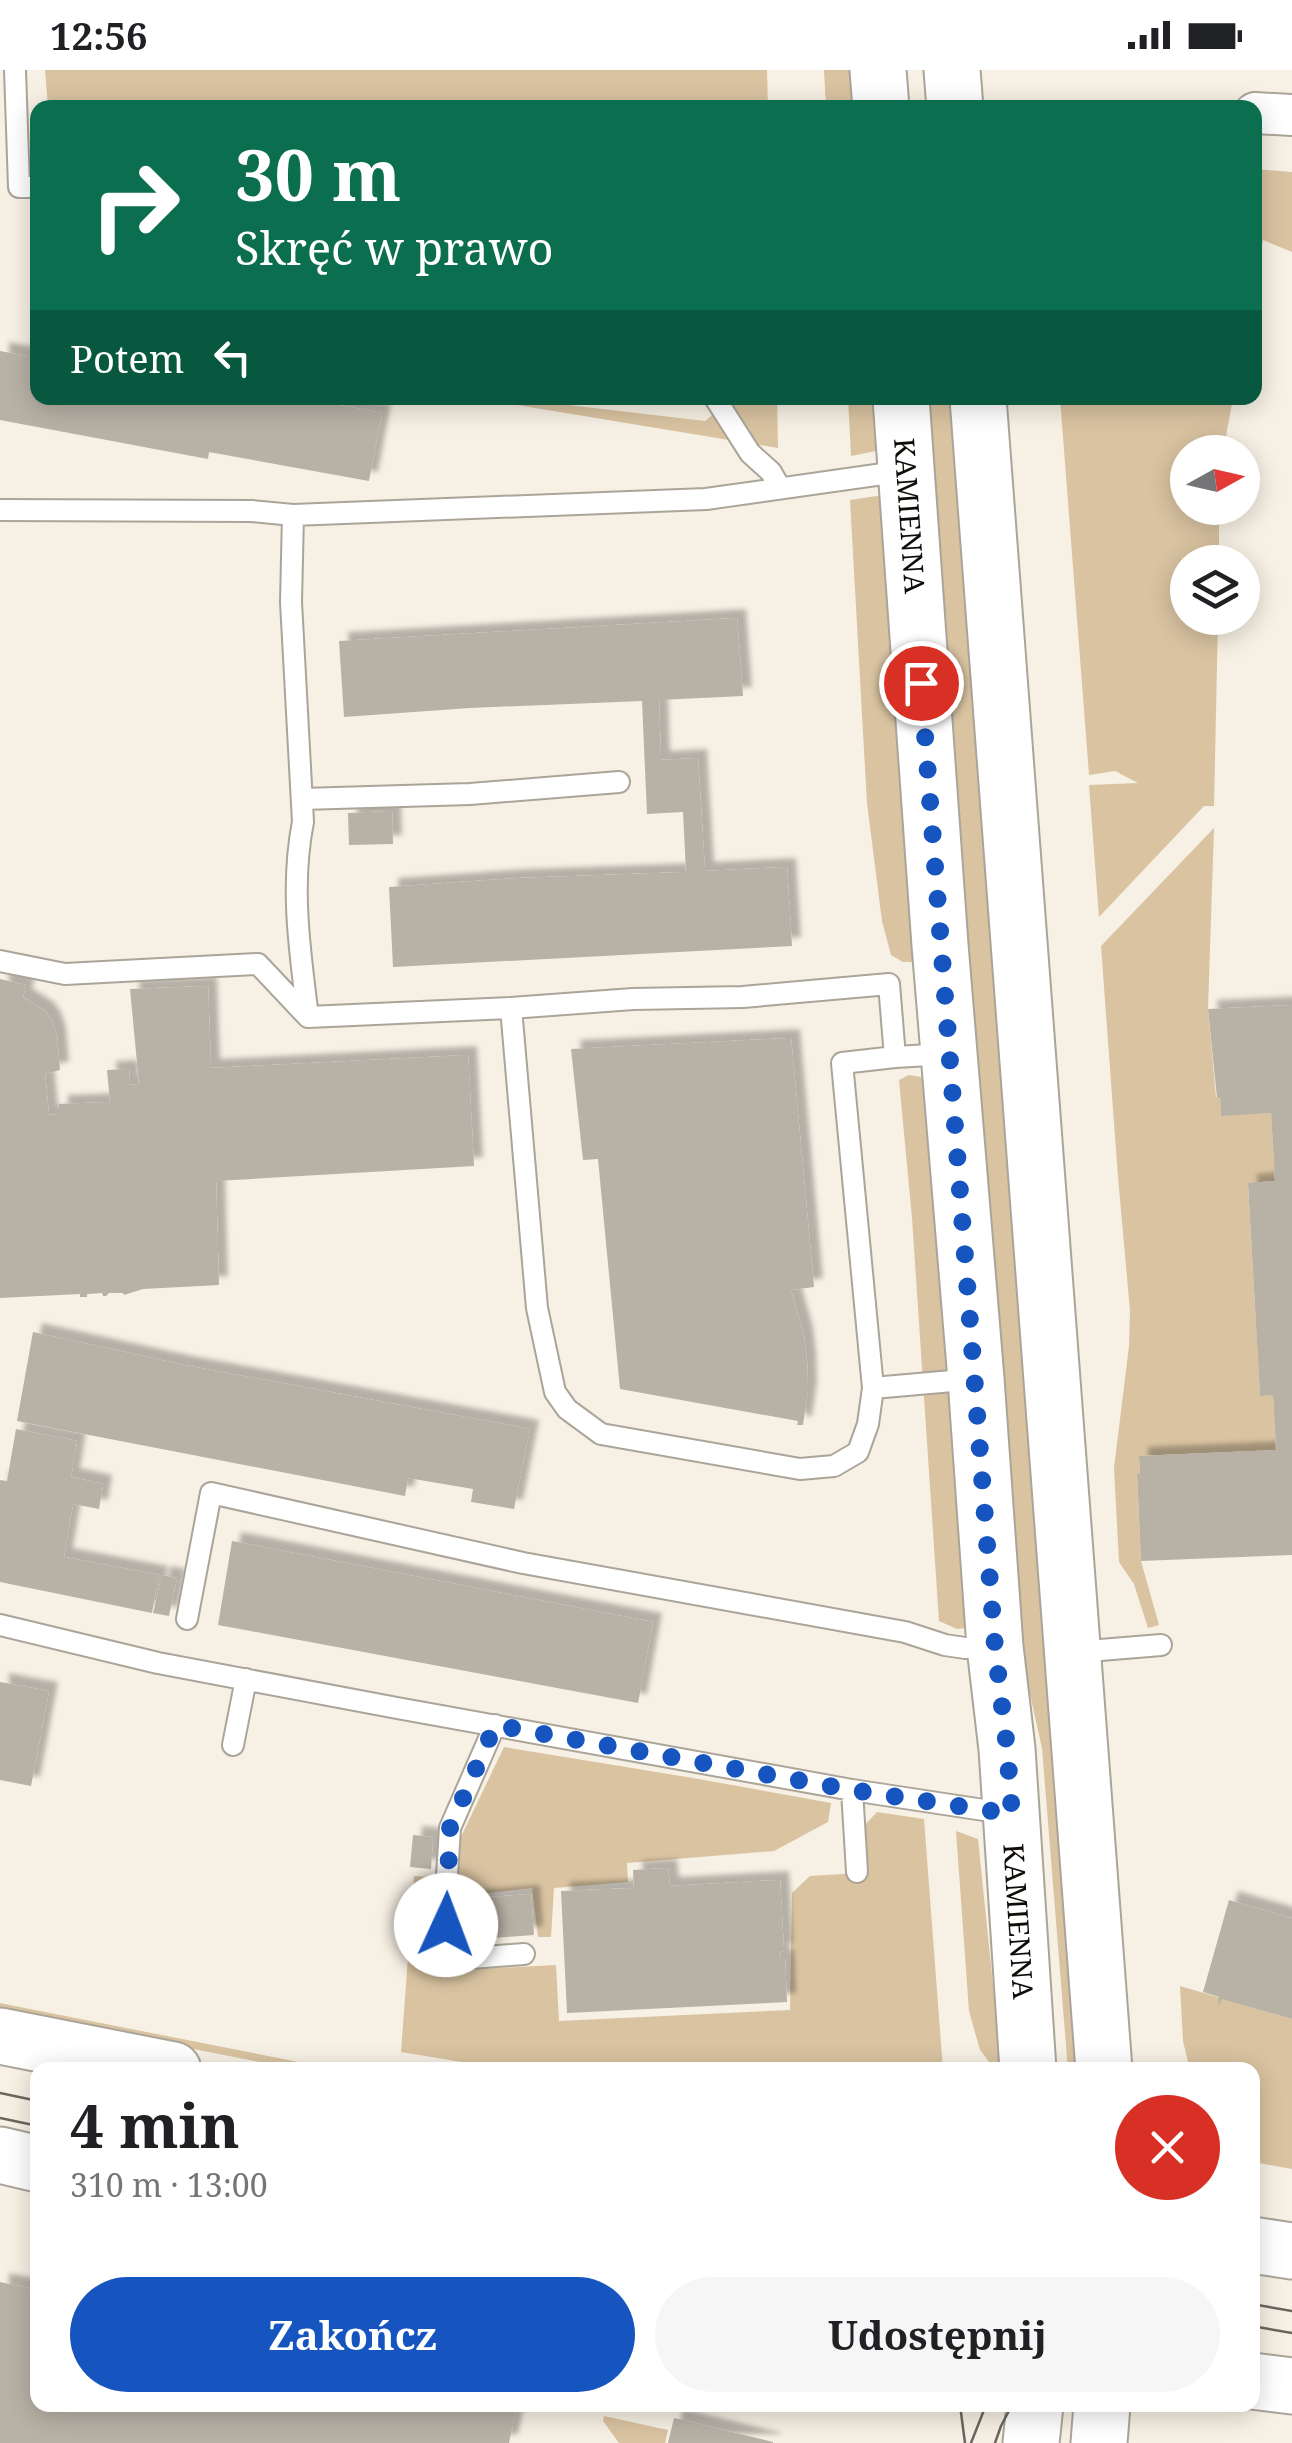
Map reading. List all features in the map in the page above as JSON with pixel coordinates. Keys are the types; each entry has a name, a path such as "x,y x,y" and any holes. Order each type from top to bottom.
{"street":[{"path":"878,70 880,100"},
{"path":"952,70 954,100"},
{"path":"1262,114 1292,116"},
{"name":"KAMIENNA","path":"901,405 995,1647 1007,1748 1028,2062"},
{"path":"979,405 1103,2062"},
{"path":"0,2036 132,2062"},
{"path":"0,2155 30,2162"},
{"path":"1260,2246 1292,2250"},
{"path":"1032,2443 1034,2412"},
{"path":"1098,2443 1101,2412"}],"lane":[{"path":"15,70 19,188 30,187"},
{"path":"719,405 750,453 772,472 780,488"},
{"path":"0,510 252,511 293,515 706,499 906,471"},
{"path":"293,515 290,602 303,822 298,847 296,919 308,1017"},
{"path":"302,799 470,794 619,782"},
{"path":"0,961 65,974 258,964 308,1017 744,996 889,984 896,1057"},
{"path":"511,1008 538,1308 555,1392 567,1409 602,1434 800,1469 834,1466 858,1452 868,1424 873,1388 842,1064 949,1054"},
{"path":"873,1388 976,1379"},
{"path":"187,1619 211,1493 523,1563 905,1632 945,1645 995,1647"},
{"path":"0,1625 158,1663 852,1790 1012,1814"},
{"path":"1074,1652 1161,1645"},
{"path":"234,1745 246,1679"},
{"path":"495,1725 450,1828 445,1960 524,1954"},
{"path":"852,1790 857,1872"}],"shaded area":[{"path":"45,70 767,70 768,100 47,100"},
{"path":"824,70 854,70 858,100 826,100"},
{"path":"1262,170 1292,172 1292,252 1263,240 1262,245"},
{"path":"517,405 568,405 705,421 724,405 777,405 778,448"},
{"path":"848,405 881,405 881,450 851,456"},
{"path":"922,405 957,405 1082,2062 1067,2062 1042,1748 1022,1658"},
{"path":"1061,405 1232,405 1226,435 1170,435 1170,525 1219,525 1219,545 1170,545 1170,635 1218,635 1214,806 1204,806 1099,917 1089,785 1138,783 1115,771 1089,775"},
{"path":"883,495 890,648 915,962 903,962 891,955 882,921 867,803 850,500"},
{"path":"1214,828 1208,1009 1216,1097 1220,1097 1221,1115 1271,1113 1275,1181 1248,1184 1260,1395 1273,1395 1276,1450 1139,1456 1141,1561 1159,1625 1148,1628 1134,1584 1119,1562 1114,1468 1130,1311 1101,946"},
{"path":"909,1075 927,1078 967,1628 957,1629 939,1621 899,1080"},
{"path":"504,1747 831,1803 828,1822 774,1851 627,1863 628,1882 554,1888 551,1937 538,1937 532,1888 453,1897 458,1843"},
{"path":"877,1812 924,1819 942,2062 462,2062 401,2052 414,1876 430,1877 438,1971 556,1965 559,2021 790,2010 792,1893 810,1876 860,1873 857,1833"},
{"path":"956,1831 978,1839 1001,2062 989,2062 980,2050 969,2011"},
{"path":"1180,1986 1292,2019 1292,2169 1260,2163 1260,2062 1188,2062"},
{"path":"0,2003 299,2062 259,2062 0,2011"},
{"path":"604,2416 668,2430 665,2443 619,2443 603,2421"}],"building":[{"path":"0,351 30,357 30,405 339,405 382,413 369,481 209,452 208,459 0,420"},
{"path":"737,618 743,696 659,700 661,760 698,758 705,871 787,867 792,946 393,967 389,887 686,872 683,812 647,814 642,701 344,717 339,641"},
{"path":"392,811 393,844 349,845 348,813"},
{"path":"0,979 26,985 23,997 45,1011 52,1021 60,1070 45,1074 49,1115 59,1114 59,1104 110,1102 107,1070 129,1069 130,1085 139,1084 130,989 208,986 211,1068 468,1055 474,1166 216,1181 219,1285 143,1289 124,1295 0,1298"},
{"path":"1292,1005 1292,1555 1141,1561 1139,1456 1276,1450 1273,1395 1260,1396 1248,1183 1275,1181 1271,1113 1221,1116 1208,1009"},
{"path":"791,1038 814,1287 791,1290 807,1361 803,1425 620,1389 598,1159 583,1160 571,1049"},
{"path":"33,1332 184,1365 530,1429 514,1509 471,1502 473,1489 408,1478 405,1496 17,1421"},
{"path":"16,1429 77,1441 71,1477 103,1484 99,1509 73,1504 64,1557 159,1575 152,1613 0,1582 0,1480 7,1481"},
{"path":"232,1541 653,1622 638,1703 218,1625"},
{"path":"162,1575 177,1578 169,1616 153,1613"},
{"path":"0,1682 49,1691 31,1786 0,1780"},
{"path":"413,1835 433,1837 431,1869 410,1867"},
{"path":"668,1868 670,1886 780,1880 784,1951 780,1952 781,1959 785,1959 787,2002 567,2013 561,1891 634,1888 633,1870"},
{"path":"531,1894 534,1935 466,1940 463,1899"},
{"path":"1229,1900 1292,1918 1292,2019 1222,1999 1218,2006 1219,1997 1203,1992"},
{"path":"0,2282 30,2288 30,2412 516,2412 509,2443 0,2443"},
{"path":"674,2418 773,2442 773,2443 668,2443"}],"tram line":[{"path":"0,2093 30,2099"},
{"path":"0,2118 30,2124"},
{"path":"1260,2305 1292,2311"},
{"path":"1260,2327 1292,2333"},
{"path":"961,2412 965,2443"},
{"path":"971,2443 983,2412"},
{"path":"995,2443 1008,2412"}],"route":[{"path":"446,1925 450,1828 495,1725 852,1790 1012,1814 995,1647 921,683"}]}
